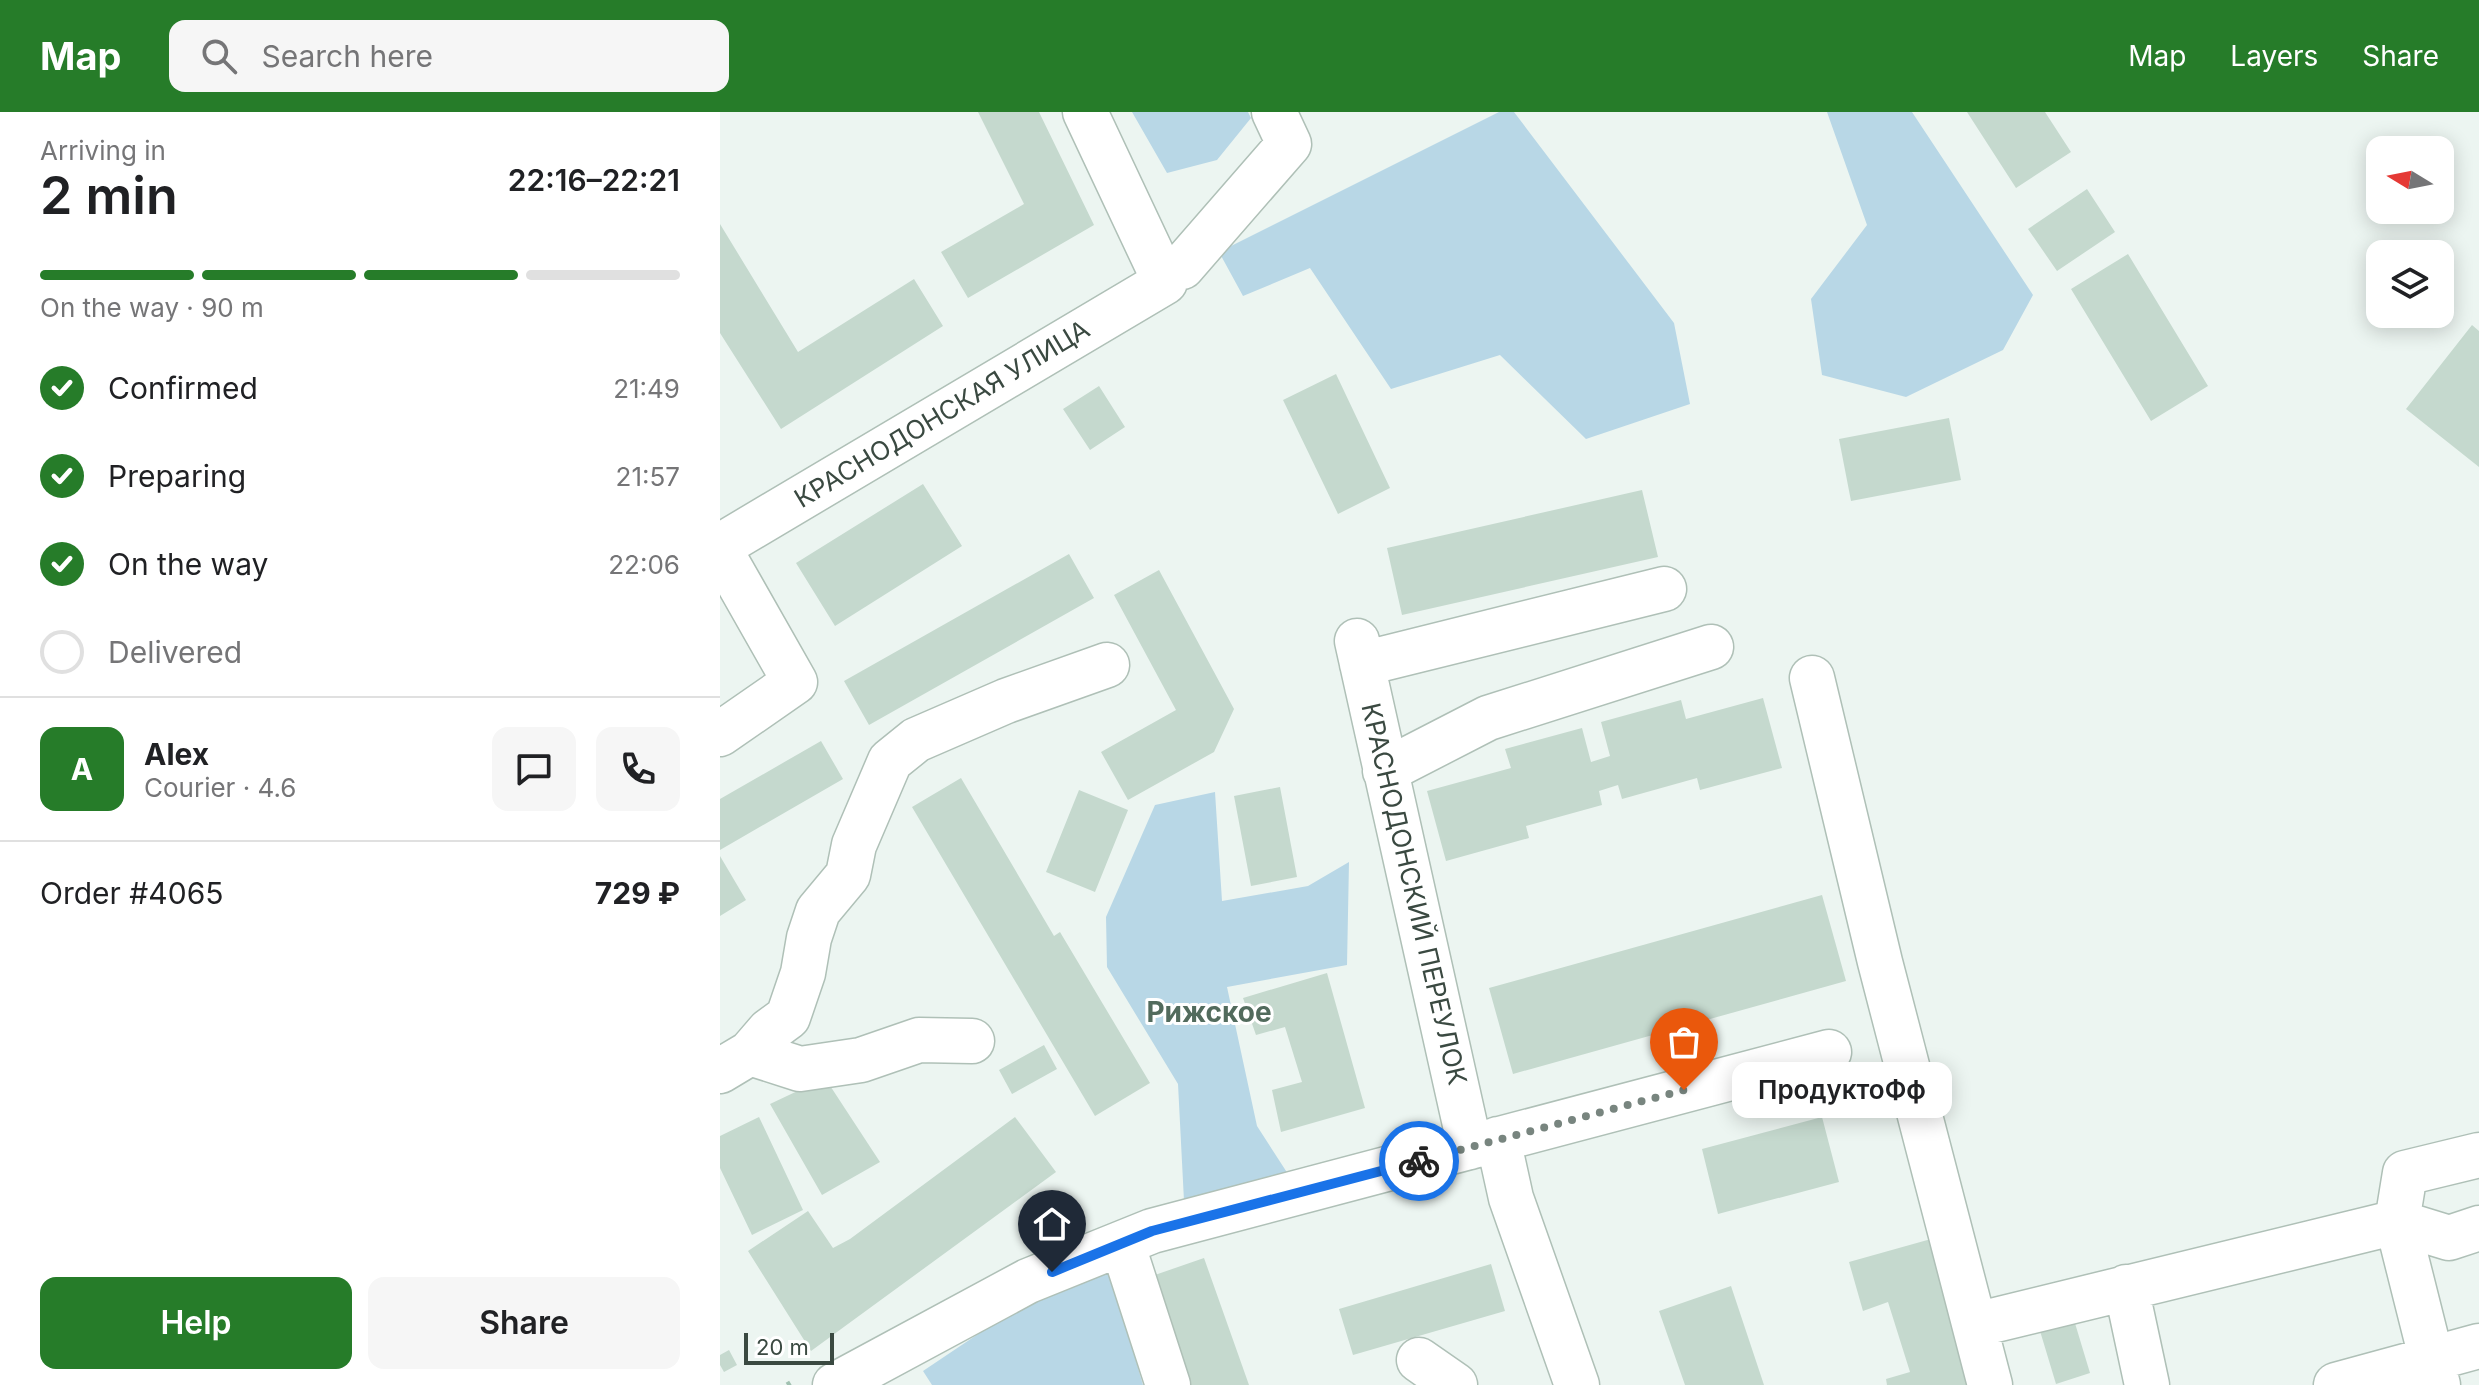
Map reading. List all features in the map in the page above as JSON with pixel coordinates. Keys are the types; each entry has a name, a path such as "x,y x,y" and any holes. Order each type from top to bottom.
{"street":[{"path":"1085,112 1174,274"},
{"name":"КРАСНОДОНСКАЯ УЛИЦА","path":"720,548 1174,274 1289,144 1274,112"},
{"path":"720,548 795,682 720,734"},
{"name":"КРАСНОДОНСКИЙ ПЕРЕУЛОК","path":"1577,1385 1511,1198 1484,1143 1433,974 1360,653 1664,589"},
{"path":"1385,771 1488,718 1711,647"},
{"path":"735,1062 788,1017 803,973 818,911 848,875 854,845 890,761 916,740 1006,701 1107,665"},
{"path":"1812,678 1880,962 1990,1385"},
{"path":"735,1062 800,1069 861,1060 919,1040 972,1041"},
{"path":"835,1385 1028,1281 1152,1231 1829,1052"},
{"path":"2435,1372 2397,1222 2405,1173 2479,1155"},
{"path":"1975,1325 2397,1222 2449,1238 2479,1228"},
{"path":"1122,1243 1168,1385"},
{"path":"2126,1287 2147,1385"},
{"path":"2336,1385 2435,1372 2479,1346"},
{"path":"1419,1360 1455,1385"}],"shaded area":[{"path":"1132,112 1248,112 1251,118 1217,160 1167,173"},
{"path":"1499,112 1514,112 1674,323 1690,404 1586,439 1500,355 1391,389 1310,268 1243,296 1219,252"},
{"path":"1827,112 1912,112 2033,295 2003,350 1906,397 1822,375 1811,299 1867,225"},
{"path":"1215,792 1222,901 1308,886 1349,862 1347,965 1227,987 1257,1126 1288,1174 1184,1201 1178,1084 1107,967 1106,917 1155,805"},
{"path":"1109,1268 1143,1385 932,1385 923,1371 1029,1300"}],"building":[{"path":"978,112 1039,112 1094,225 968,298 941,252 1024,204"},
{"path":"1967,112 2045,112 2071,152 2016,188"},
{"path":"2087,189 2115,232 2057,271 2028,229"},
{"path":"720,224 798,352 914,279 943,326 781,429 720,333"},
{"path":"2128,254 2208,386 2151,421 2071,289"},
{"path":"2472,325 2479,331 2479,467 2406,409"},
{"path":"1336,374 1390,488 1338,514 1283,400"},
{"path":"1099,386 1125,427 1090,450 1063,409"},
{"path":"1949,418 1961,480 1851,501 1839,439"},
{"path":"923,484 962,546 835,626 796,563"},
{"path":"1642,490 1658,557 1402,615 1387,548"},
{"path":"1069,554 1094,598 869,725 844,681"},
{"path":"1159,570 1234,709 1214,752 1128,800 1101,752 1176,710 1114,595"},
{"path":"1763,698 1782,768 1700,790 1697,778 1622,799 1618,785 1599,791 1602,805 1526,826 1529,838 1446,861 1427,791 1511,768 1505,749 1582,728 1591,762 1610,756 1601,722 1681,700 1686,719"},
{"path":"821,741 843,779 720,850 720,799"},
{"path":"961,778 1054,936 1060,932 1150,1083 1095,1116 912,807"},
{"path":"1280,787 1297,877 1251,886 1234,796"},
{"path":"1079,790 1128,810 1095,892 1046,872"},
{"path":"720,856 746,900 720,916"},
{"path":"1822,895 1846,981 1513,1074 1489,988"},
{"path":"1327,973 1365,1108 1281,1132 1272,1090 1302,1082 1285,1027 1256,1035 1243,998"},
{"path":"1044,1045 1057,1069 1012,1094 999,1070"},
{"path":"825,1078 880,1162 822,1195 770,1104"},
{"path":"759,1117 803,1210 752,1235 720,1168 720,1136"},
{"path":"1015,1117 1056,1172 811,1351 748,1251 808,1211 833,1248 850,1239"},
{"path":"1822,1117 1839,1182 1718,1214 1702,1149"},
{"path":"1931,1239 1971,1385 1887,1385 1886,1379 1910,1372 1888,1302 1863,1311 1849,1262"},
{"path":"1204,1258 1249,1385 1191,1385 1152,1276"},
{"path":"1491,1264 1505,1311 1353,1355 1339,1309"},
{"path":"1731,1286 1764,1385 1685,1385 1659,1311"},
{"path":"2071,1310 2090,1373 2056,1384 2037,1321"},
{"path":"729,1350 737,1365 724,1372 720,1355"}],"way so far":[{"path":"1419,1161 1684,1090"}],"place":[{"name":"ПродуктоФф","path":"1684,1090"}],"district":[{"name":"Рижское","path":"1209,1012"}],"route":[{"path":"1052,1272 1152,1231 1419,1161"}]}
